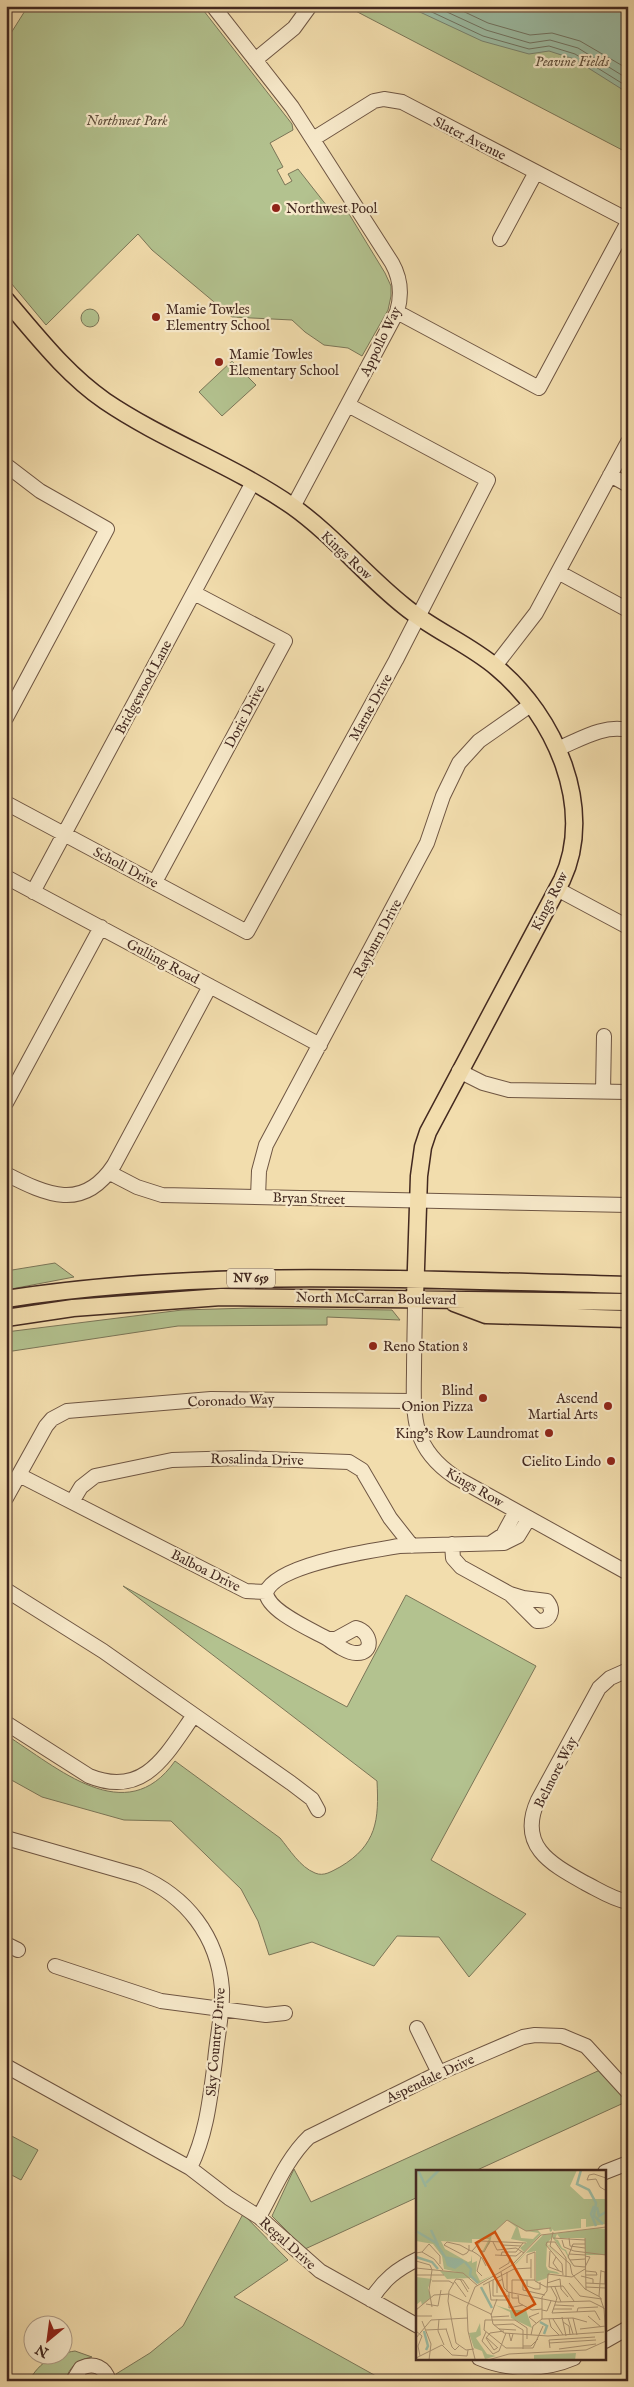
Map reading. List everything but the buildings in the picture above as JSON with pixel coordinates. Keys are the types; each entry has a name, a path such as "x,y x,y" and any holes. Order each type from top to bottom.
{"main road":[{"name":"Kings Row","path":"6,300 60,363 105,401 253,482 293,507 418,616 494,666 532,704 557,749 570,792 573,827 570,860 557,889 434,1119 423,1147 419,1176 415,1298"},
{"name":"North McCarran Boulevard","path":"6,1300 126,1284 210,1279 292,1278 628,1285"},
{"name":"North McCarran Boulevard","path":"6,1318 73,1308 185,1298 260,1296 628,1302"},
{"path":"445,1299 486,1316 628,1319"}],"street":[{"name":"Appollo Way","path":"213,6 292,107 396,270 401,292 397,312 293,507"},
{"path":"255,60 294,28 310,6"},
{"name":"Slater Avenue","path":"313,139 374,101 393,100 402,102 628,221"},
{"path":"500,239 536,172"},
{"path":"397,312 539,388 628,221"},
{"name":"Marne Drive","path":"247,932 418,616 488,480 348,405"},
{"path":"494,666 536,613 628,442"},
{"path":"6,465 40,491 107,530 6,718"},
{"path":"610,475 628,485"},
{"name":"Bridgewood Lane","path":"34,892 253,482"},
{"path":"558,572 628,610"},
{"name":"Doric Drive","path":"155,882 284,641 194,593"},
{"name":"Rayburn Drive","path":"258,1197 258,1171 266,1145 427,843 443,796 459,763 479,741 532,704"},
{"path":"557,749 603,730 612,728 628,730"},
{"name":"Scholl Drive","path":"6,803 247,932"},
{"name":"Gulling Road","path":"6,877 320,1045"},
{"path":"557,889 628,927"},
{"path":"6,1102 101,927"},
{"path":"6,1174 39,1191 62,1196 88,1189 110,1172 210,986"},
{"path":"603,1092 604,1036"},
{"path":"459,1071 483,1083 510,1090 628,1092"},
{"name":"Bryan Street","path":"110,1172 137,1187 162,1195 418,1202 628,1205"},
{"name":"Kings Row","path":"415,1298 413,1400 415,1424 419,1437 434,1461 455,1477 628,1573"},
{"name":"Coronado Way","path":"19,1475 52,1418 74,1410 211,1399 413,1400"},
{"name":"Rosalinda Drive","path":"72,1502 80,1487 95,1476 164,1462 241,1458 349,1462 362,1470 390,1518 412,1546"},
{"path":"6,1498 19,1475"},
{"name":"Balboa Drive","path":"19,1475 246,1591 266,1592"},
{"path":"491,1543 503,1535 516,1511"},
{"path":"328,1639 274,1608 266,1597 266,1592 271,1584 299,1568 382,1549 512,1541 518,1536 529,1518"},
{"path":"452,1544 457,1563 510,1594"},
{"path":"6,1590 103,1651 194,1715 312,1799 318,1810"},
{"name":"Belmore Way","path":"628,1670 610,1678 599,1688 538,1800 532,1818 532,1828 538,1848 552,1864 609,1896 628,1902"},
{"path":"6,1724 90,1776 100,1780 122,1782 140,1777 155,1768 194,1715"},
{"name":"Sky Country Drive","path":"6,1838 138,1876 179,1899 200,1923 216,1955 222,1990 208,2115 201,2143 190,2168"},
{"path":"55,1966 162,2001 266,2015 285,2013"},
{"path":"417,2028 439,2074"},
{"name":"Aspendale Drive","path":"259,2217 291,2159 309,2137 439,2074 522,2037 549,2034 575,2040 586,2046 628,2092"},
{"name":"Regal Drive","path":"6,2066 190,2168 229,2198 259,2217 320,2271 416,2325"},
{"path":"606,2172 628,2163"},
{"path":"372,2300 384,2281 394,2272 416,2260"},
{"path":"606,2340 628,2328"},
{"path":"487,2360 518,2368 551,2366 568,2360"},
{"path":"73,2381 76,2372 81,2368 92,2365 103,2370 109,2381"}],"green space":[{"name":"Northwest Park","path":"28,6 200,6 292,124 293,130 270,143 283,167 277,170 285,185 292,181 288,174 298,169 327,206 346,209 385,273 391,286 388,310 362,356 348,348 324,345 292,320 232,317 152,250 138,234 46,325 6,277 6,41"},
{"name":"Peavine Fields","path":"346,6 628,6 628,153"},
{"path":"90,309 96,312 99,318 96,324 90,327 84,324 81,318 84,312"},
{"path":"232,361 256,385 222,416 199,392"},
{"path":"55,1263 74,1277 6,1290 6,1271"},
{"path":"251,1308 392,1310 400,1320 327,1317 327,1325 178,1326 6,1352 6,1332 182,1310"},
{"path":"123,1586 347,1707 406,1595 536,1666 431,1860 526,1914 469,1977 439,1937 397,1936 374,1966 312,1942 269,1955 258,1921 241,1889 171,1821 124,1820 42,1797 6,1777 6,1735 69,1776 91,1786 113,1792 135,1791 156,1781 175,1761 280,1838 300,1862 315,1873 325,1874 331,1872 352,1859 362,1850 373,1830 376,1820 377,1781"},
{"path":"600,2070 628,2101 477,2170 416,2170 416,2198 305,2249 272,2216 294,2169 311,2202"},
{"path":"6,2133 38,2150 21,2180 6,2172"},
{"path":"243,2214 288,2260 234,2297 385,2381 116,2381 116,2374 150,2353 183,2326"},
{"path":"72,2352 92,2357 75,2364 69,2371 65,2381 29,2381 43,2364 72,2364"}],"water":[{"path":"407,6 628,6 628,93 574,59 549,51 529,54 482,41"}],"place":[{"name":"Northwest Pool","path":"276,208"},
{"name":"Mamie Towles Elementry School","path":"156,317"},
{"name":"Mamie Towles Elementary School","path":"219,362"},
{"name":"Reno Station 8","path":"373,1346"},
{"name":"Blind Onion Pizza","path":"483,1398"},
{"name":"Ascend Martial Arts","path":"608,1406"},
{"name":"King's Row Laundromat","path":"549,1433"},
{"name":"Cielito Lindo","path":"611,1461"}]}
